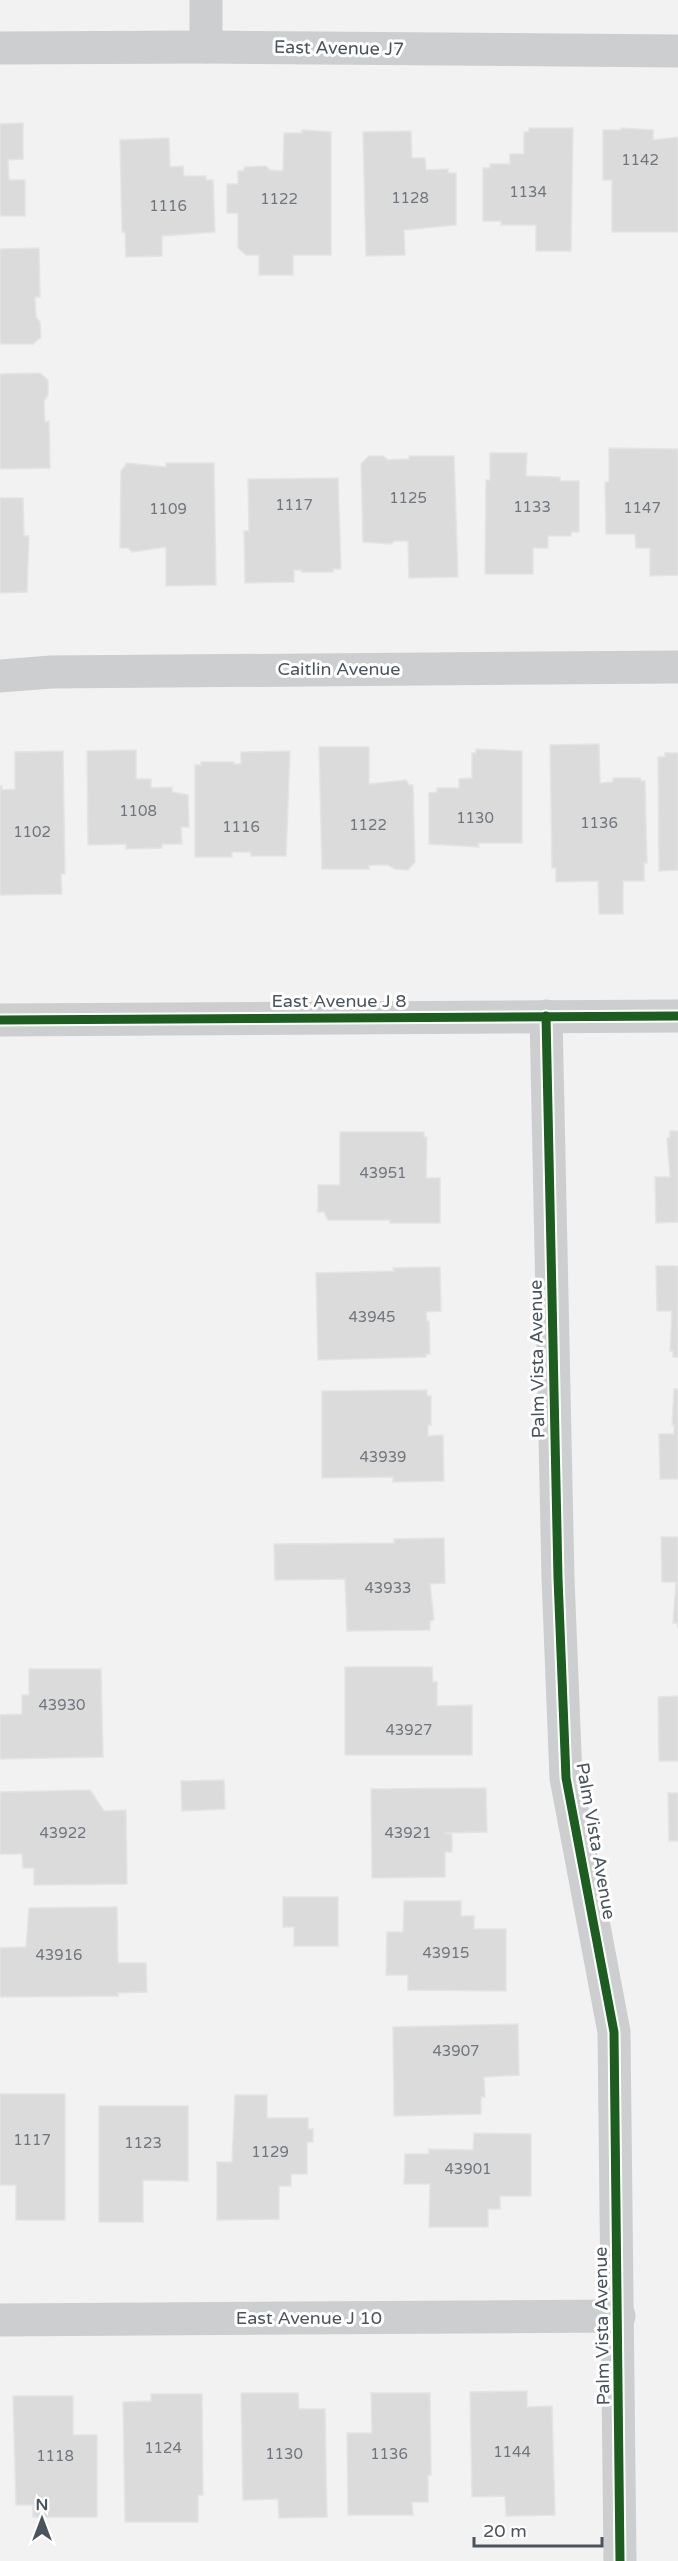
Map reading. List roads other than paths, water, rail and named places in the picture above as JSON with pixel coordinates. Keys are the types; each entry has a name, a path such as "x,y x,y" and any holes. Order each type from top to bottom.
{"street":[{"path":"206,0 206,47"},
{"name":"East Avenue J7","path":"0,48 206,47 678,51"},
{"name":"Caitlin Avenue","path":"0,676 51,672 678,667"},
{"name":"Palm Vista Avenue","path":"546,1016 558,1578 566,1778 614,2032 620,2561"},
{"name":"East Avenue J 8","path":"0,1020 678,1016"},
{"name":"East Avenue J 10","path":"0,2320 619,2316"}]}
